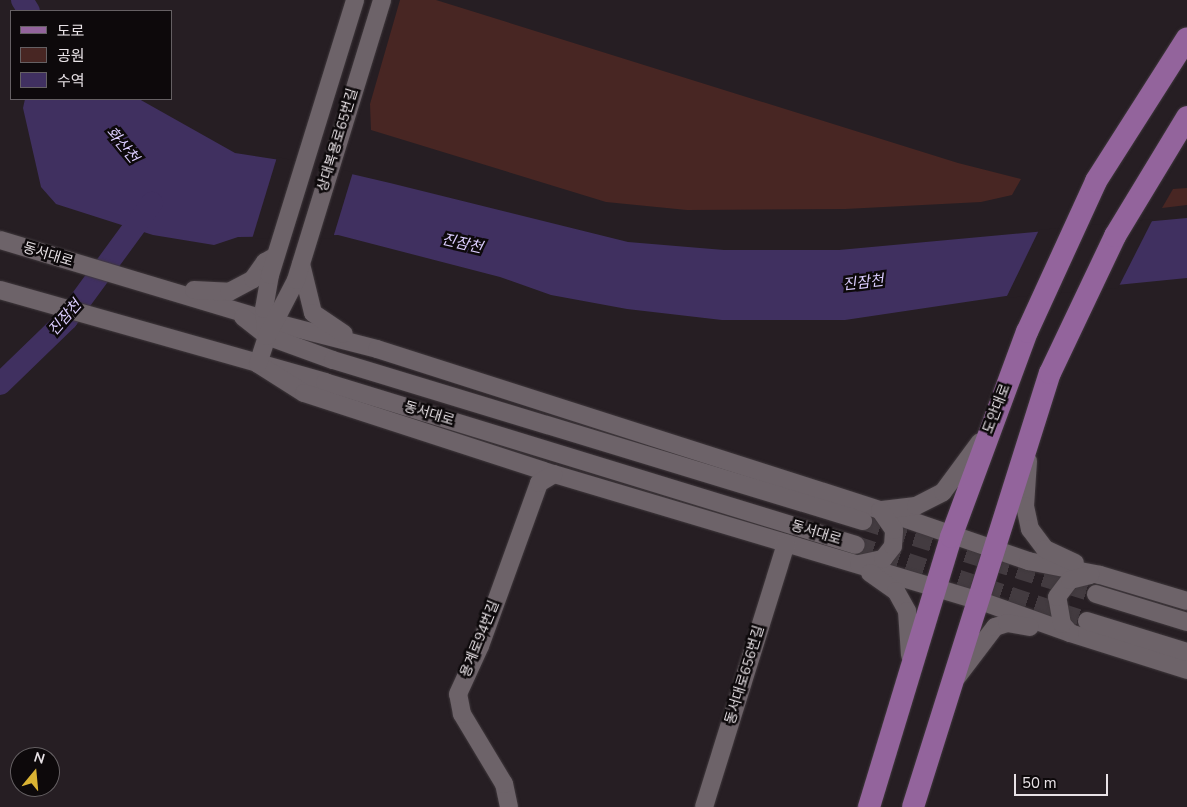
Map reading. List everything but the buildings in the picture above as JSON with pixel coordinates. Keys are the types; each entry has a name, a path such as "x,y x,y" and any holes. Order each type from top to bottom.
{"main road":[{"name":"도안대로","path":"869,807 951,537 989,430 1027,332 1096,181 1187,38"},
{"path":"913,807 1050,373 1069,330 1148,178 1187,117"}],"street":[{"name":"상대복용로65번길","path":"269,326 270,275 355,0"},
{"name":"상대복용로65번길","path":"269,326 301,273 339,137 382,0"},
{"name":"동서대로","path":"0,240 234,310 333,360 863,522"},
{"path":"165,290 229,292 253,279 266,262 276,255"},
{"path":"301,273 310,307 320,320 377,349"},
{"name":"동서대로","path":"0,290 258,364 856,545"},
{"path":"1187,601 1100,575 1028,561 951,537 880,510 377,349 269,326 258,364 304,392 554,474 978,600 1070,633 1187,670"},
{"path":"880,510 916,506 943,492 989,430"},
{"path":"1030,435 1026,506 1030,529 1045,549 1100,575"},
{"name":"용계로94번길","path":"509,807 504,784 462,714 458,694 480,646 539,483 554,474"},
{"path":"857,564 883,559 893,546 894,530 880,510"},
{"name":"동서대로656번길","path":"704,807 786,543"},
{"path":"857,564 896,591 907,611 911,632 909,673"},
{"path":"1070,633 1062,624 1057,597 1070,580 1083,575 1100,575"},
{"path":"1096,594 1187,622"},
{"path":"1087,621 1187,652"},
{"path":"951,683 995,626 1007,623 1070,633"}],"green space":[{"path":"400,0 436,0 958,163 1021,179 1012,195 981,202 845,209 687,210 606,202 371,130 370,104"},
{"path":"1187,188 1187,205 1162,208 1173,189"}],"water":[{"path":"25,100 141,100 235,153 313,165 628,242 724,250 839,250 1187,218 1187,278 1006,296 845,320 722,320 627,309 551,295 500,277 338,235 238,237 214,245 153,235 56,204 41,187 23,108"}],"pier":[{"path":"277,157 353,172 333,238 252,239"},
{"path":"1153,219 1118,288 1006,298 1039,230"}],"waterway":[{"name":"화산천","path":"22,0 28,10"},
{"name":"진잠천","path":"0,384 67,319 152,203"}],"tunnel":[{"path":"863,521 1096,594"},
{"path":"856,545 1087,621"}]}
